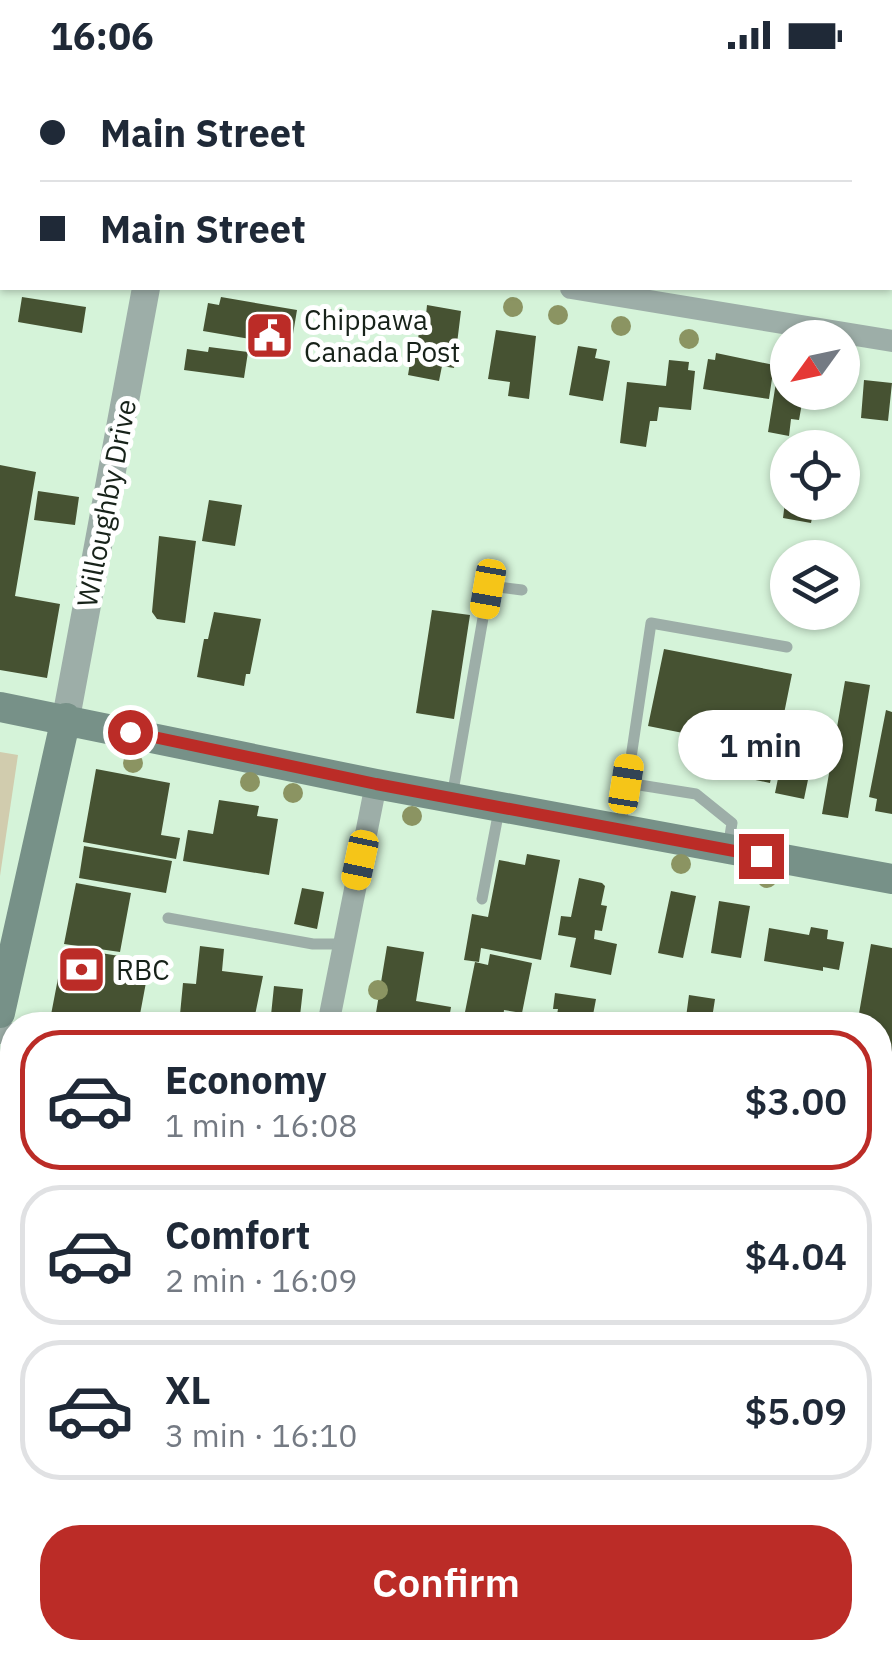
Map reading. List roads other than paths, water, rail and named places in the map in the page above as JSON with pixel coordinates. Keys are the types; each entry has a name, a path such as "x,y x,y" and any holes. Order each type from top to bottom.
{"main road":[{"path":"0,707 376,784 892,879"},
{"path":"0,1012 6,958 66,718"}],"street":[{"name":"Willoughby Drive","path":"66,718 146,290"},
{"path":"585,290 892,341"},
{"path":"330,1012 376,784"}],"lane":[{"path":"452,798 488,589 522,590"},
{"path":"620,829 651,623 787,646"},
{"path":"626,784 696,794 732,823 728,850"},
{"path":"482,899 500,807"},
{"path":"168,918 313,944 343,944"}],"place":[{"name":"Chippawa Canada Post","path":"269,335"},
{"name":"RBC","path":"81,969"}]}
